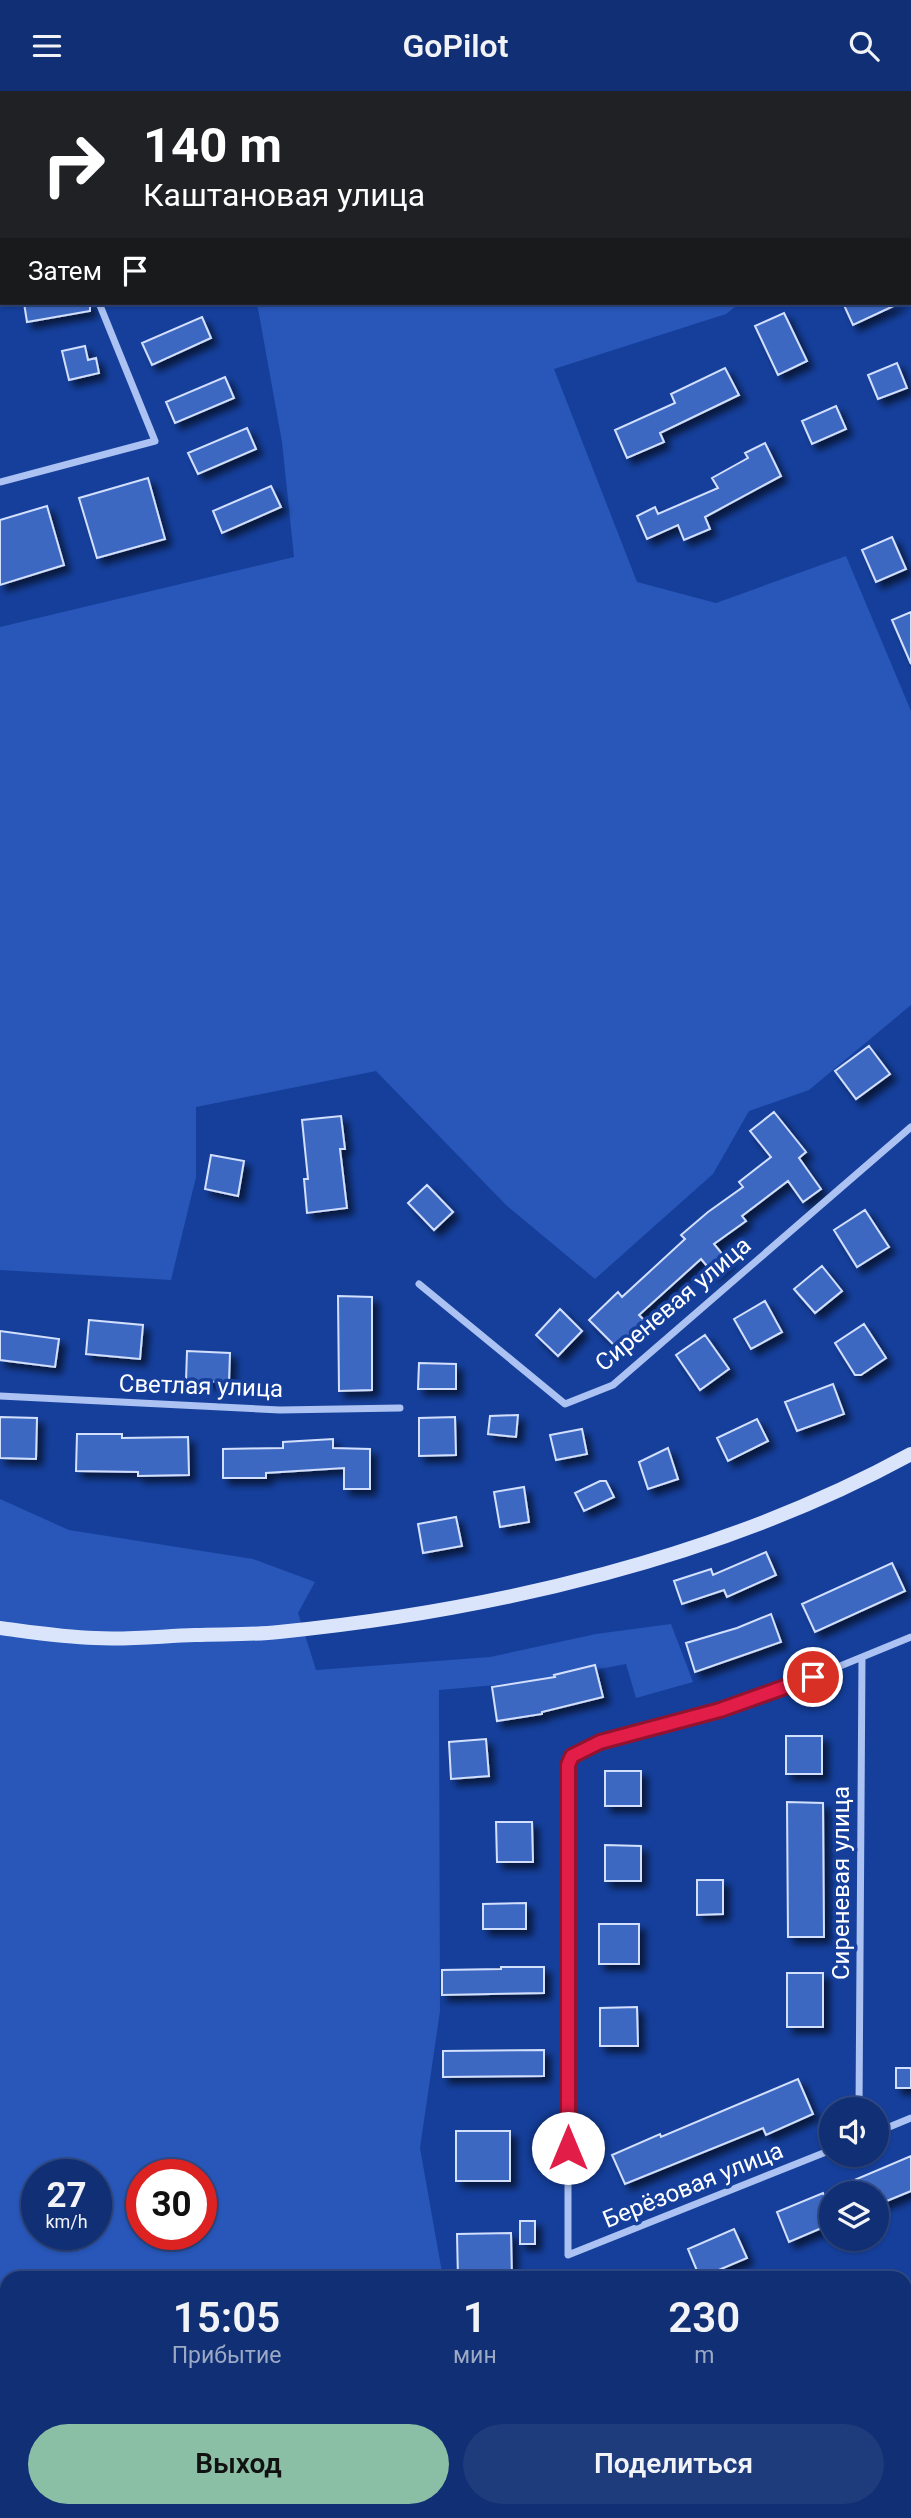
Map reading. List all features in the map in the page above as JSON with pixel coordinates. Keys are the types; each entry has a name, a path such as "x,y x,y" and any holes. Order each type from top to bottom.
{"street":[{"path":"0,482 155,441 100,305"},
{"name":"Сиреневая улица","path":"419,1284 565,1404 613,1385 911,1127"},
{"name":"Светлая улица","path":"0,1396 280,1409 400,1408"},
{"path":"0,1628 96,1638 277,1633 362,1622 489,1600 570,1583 719,1539 789,1512 911,1454"},
{"path":"862,1658 911,1637"},
{"name":"Сиреневая улица","path":"859,2097 862,1658"},
{"name":"Берёзовая улица","path":"819,2155 568,2255 568,1773 572,1756 582,1749 720,1710 862,1658"},
{"path":"889,2127 911,2118"}],"shaded area":[{"path":"257,305 737,305 726,314 554,369 637,582 716,603 846,556 911,711 911,1005 809,1090 749,1111 713,1174 595,1279 507,1206 376,1071 196,1107 196,1177 171,1280 0,1270 0,627 294,557 282,442"},
{"path":"0,1499 69,1530 253,1559 315,1582 298,1613 316,1670 490,1657 596,1634 671,1624 693,1682 636,1698 626,1664 530,1682 439,1690 440,2011 420,2148 442,2271 0,2271"}],"building":[{"path":"24,305 90,305 90,311 27,322"},
{"path":"844,305 896,305 853,325"},
{"path":"784,313 807,361 778,375 755,326"},
{"path":"202,317 211,338 152,365 142,343"},
{"path":"85,346 88,360 96,358 99,373 69,380 62,351"},
{"path":"897,363 907,388 878,399 868,375"},
{"path":"725,368 739,395 660,433 664,442 627,458 615,430 675,403 671,394"},
{"path":"225,377 234,398 175,423 166,402"},
{"path":"836,406 846,429 812,444 802,421"},
{"path":"247,428 256,449 198,474 188,453"},
{"path":"765,443 781,476 705,517 710,529 684,540 678,525 647,539 637,516 655,507 658,514 718,488 712,478 748,458 745,453"},
{"path":"148,478 165,539 97,558 79,498"},
{"path":"271,486 281,507 222,533 213,511"},
{"path":"47,506 64,565 0,585 0,520"},
{"path":"892,537 906,569 876,582 862,550"},
{"path":"911,612 911,664 892,620"},
{"path":"869,1046 890,1074 856,1099 835,1071"},
{"path":"774,1112 806,1152 799,1158 821,1189 803,1202 788,1181 742,1216 746,1221 714,1244 728,1261 713,1273 701,1259 639,1315 644,1320 616,1347 589,1320 618,1292 622,1297 685,1239 681,1235 743,1187 739,1182 771,1157 750,1131"},
{"path":"341,1116 345,1149 340,1149 347,1208 307,1213 304,1179 308,1179 302,1120"},
{"path":"211,1155 244,1161 238,1196 205,1189"},
{"path":"427,1185 453,1212 434,1230 408,1203"},
{"path":"865,1210 889,1247 857,1267 834,1230"},
{"path":"822,1266 842,1291 815,1313 794,1289"},
{"path":"338,1296 372,1297 372,1390 339,1391"},
{"path":"765,1301 782,1332 751,1349 734,1319"},
{"path":"560,1309 582,1331 558,1356 536,1335"},
{"path":"89,1320 143,1325 140,1359 86,1354"},
{"path":"864,1324 886,1358 861,1375 855,1375 835,1343"},
{"path":"0,1331 59,1339 55,1367 0,1360"},
{"path":"705,1335 729,1369 700,1390 676,1355"},
{"path":"187,1351 230,1353 229,1382 186,1381"},
{"path":"419,1363 456,1364 456,1389 418,1389"},
{"path":"833,1384 844,1414 797,1431 785,1402"},
{"path":"518,1415 516,1437 488,1434 490,1416"},
{"path":"0,1417 37,1418 36,1459 0,1458"},
{"path":"455,1417 456,1455 419,1456 419,1418"},
{"path":"757,1419 768,1441 728,1461 717,1438"},
{"path":"582,1429 587,1454 556,1460 550,1435"},
{"path":"77,1434 122,1434 122,1438 188,1437 189,1475 138,1476 138,1472 76,1471"},
{"path":"333,1439 333,1448 370,1449 370,1489 344,1489 344,1468 266,1473 266,1478 223,1478 223,1449 283,1448 283,1442"},
{"path":"668,1448 678,1479 648,1489 639,1462"},
{"path":"600,1481 606,1481 614,1497 584,1511 575,1493"},
{"path":"524,1487 529,1522 500,1527 494,1492"},
{"path":"456,1517 462,1546 423,1553 418,1524"},
{"path":"766,1552 776,1575 727,1597 724,1590 682,1604 674,1581 711,1569 713,1575"},
{"path":"892,1563 905,1591 815,1632 802,1604"},
{"path":"771,1614 781,1642 695,1672 686,1643 737,1628"},
{"path":"595,1665 603,1697 542,1714 497,1721 492,1687 555,1677 554,1675"},
{"path":"786,1736 822,1736 822,1774 786,1774"},
{"path":"486,1739 489,1776 451,1779 449,1742"},
{"path":"605,1771 641,1771 641,1806 605,1806"},
{"path":"787,1802 823,1803 824,1937 788,1937"},
{"path":"496,1822 532,1822 533,1862 497,1862"},
{"path":"605,1845 641,1846 641,1881 605,1881"},
{"path":"697,1880 723,1880 723,1914 697,1915"},
{"path":"526,1903 526,1929 483,1929 483,1904"},
{"path":"599,1924 639,1924 639,1964 599,1964"},
{"path":"544,1967 544,1993 442,1995 442,1970"},
{"path":"787,1973 823,1973 823,2027 787,2027"},
{"path":"637,2007 638,2046 600,2046 600,2008"},
{"path":"544,2050 544,2076 443,2077 443,2051"},
{"path":"896,2068 911,2068 911,2088 896,2088"},
{"path":"798,2079 813,2114 766,2135 763,2128 625,2184 612,2155"},
{"path":"456,2131 510,2131 510,2181 456,2181"},
{"path":"911,2156 911,2191 889,2200 889,2181 852,2181 889,2167"},
{"path":"819,2195 819,2229 789,2242 777,2212"},
{"path":"520,2221 535,2221 535,2244 520,2244"},
{"path":"734,2229 747,2258 716,2271 697,2271 688,2249"},
{"path":"511,2233 512,2271 458,2271 457,2234"}],"route":[{"path":"568,2148 568,1765 572,1756 600,1742 720,1710 813,1677"}]}
